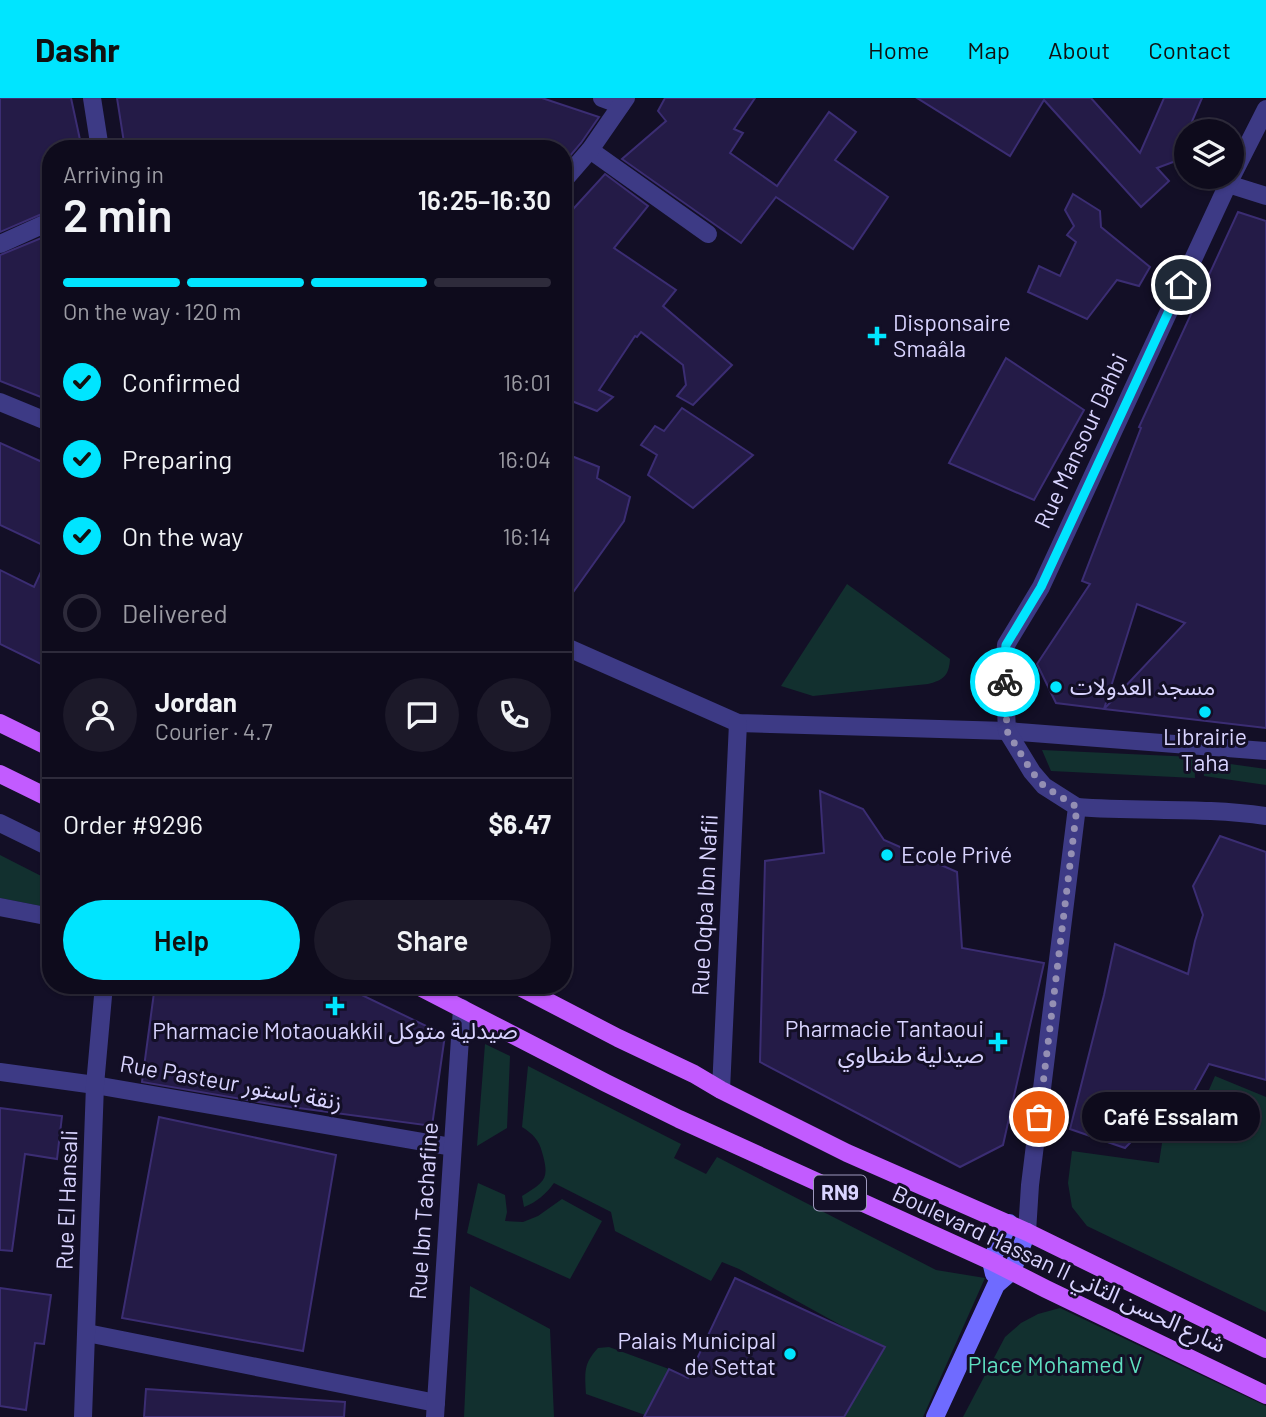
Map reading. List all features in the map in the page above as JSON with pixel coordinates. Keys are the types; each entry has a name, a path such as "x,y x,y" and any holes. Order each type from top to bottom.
{"main road":[{"path":"0,723 42,744"},
{"path":"0,774 42,795"},
{"name":"Boulevard Hassan II شارع الحسن الثاني","path":"434,994 679,1119 991,1261 1266,1395"},
{"name":"Boulevard Hassan II شارع الحسن الثاني","path":"533,994 847,1153 1009,1223 1266,1349"},
{"path":"996,1284 991,1261 1009,1223"},
{"path":"935,1417 996,1284 1012,1271 1027,1232"}],"street":[{"path":"92,98 99,140"},
{"path":"572,171 624,102 602,98"},
{"name":"Rue Mansour Dahbi","path":"1244,152 1266,109"},
{"path":"590,150 708,234"},
{"name":"Rue Mansour Dahbi","path":"1007,731 1004,666 1006,645 1041,587 1226,189"},
{"path":"1244,189 1266,196"},
{"path":"0,244 42,225"},
{"path":"0,402 42,419"},
{"path":"572,650 738,723 1007,731 1266,751"},
{"name":"Rue Oqba Ibn Nafii","path":"721,1090 738,723"},
{"path":"1007,731 1032,772 1044,786 1077,807 1204,810 1266,816"},
{"path":"1027,1232 1030,1185 1077,807"},
{"path":"0,823 42,844"},
{"path":"0,907 42,915"},
{"name":"Rue El Hansali","path":"83,1417 95,1085 103,994"},
{"name":"Rue Ibn Tachafine","path":"436,1410 462,1008"},
{"name":"Rue Pasteur زنقة باستور","path":"0,1072 95,1085 452,1147"},
{"path":"1009,1223 1030,1185"},
{"path":"87,1334 436,1410"}],"green space":[{"path":"847,584 950,659 945,676 928,684 813,696 781,686"},
{"path":"1042,750 1194,757 1195,778 1051,771"},
{"path":"1202,760 1266,769 1266,785 1204,776"},
{"path":"0,855 42,876 42,906 0,898"},
{"path":"485,1044 510,1056 507,1128 477,1146"},
{"path":"528,1066 681,1144 674,1158 706,1174 717,1157 936,1270 985,1278 923,1417 844,1417 885,1347 739,1269 722,1262 711,1281 615,1231 611,1212 554,1183 541,1197 524,1207 522,1196 541,1183 545,1174 542,1152 537,1141 522,1127"},
{"path":"1215,1076 1266,1097 1266,1312 1087,1226 1072,1207 1068,1183 1072,1151 1159,1163 1164,1130 1190,1134"},
{"path":"478,1183 505,1195 505,1221 523,1222 538,1216 562,1199 602,1221 570,1279 467,1233"},
{"path":"470,1286 550,1329 554,1417 464,1417"},
{"name":"Place Mohamed V","path":"1060,1308 1266,1406 1266,1417 963,1417 1005,1337 1021,1323 1038,1314"},
{"path":"609,1347 669,1369 645,1415 586,1394 587,1364 598,1348"}],"building":[{"path":"0,98 71,98 80,140 42,140 42,214 0,232"},
{"path":"117,98 542,98 599,117 572,154 572,140 124,140"},
{"path":"665,98 755,98 734,129 743,133 730,153 777,186 829,112 856,132 835,160 888,197 853,249 776,197 741,243 622,159 666,121 658,111"},
{"path":"917,98 1091,98 1140,153 1164,98 1202,98 1193,119 1174,119 1174,162 1157,168 1169,181 1141,207 1044,100 1010,156"},
{"path":"605,174 648,206 614,248 676,290 663,306 732,365 693,405 677,396 686,385 683,365 641,332 635,336 599,390 613,397 597,411 572,401 572,210"},
{"path":"1073,194 1100,211 1101,227 1150,267 1139,286 1117,280 1087,319 1028,292 1039,266 1060,276 1076,242 1067,235 1074,226 1065,210"},
{"path":"1238,212 1266,221 1266,728 1104,709 1056,703 1037,664 1090,584 1082,581 1141,428 1139,427","holes":["1137,604 1185,623 1104,709"]},
{"path":"42,238 42,397 0,381 0,255"},
{"path":"1006,358 1084,410 1034,500 949,463"},
{"path":"682,408 753,455 693,508 648,475 657,455 641,445 655,426 664,431"},
{"path":"0,443 42,462 42,545 0,525"},
{"path":"572,456 599,467 597,478 630,497 624,521 572,594"},
{"path":"0,570 34,587 42,570 42,665 0,644"},
{"path":"820,791 863,809 884,840 957,872 962,948 1044,963 1003,1145 960,1167 760,1062 765,861 824,853"},
{"path":"1220,836 1266,852 1266,1080 1209,1064 1188,1102 1170,1095 1156,1116 1125,1148 1070,1129 1115,944 1188,974 1203,915 1193,886"},
{"path":"154,994 360,994 445,1035 432,1126 276,1105 142,1082"},
{"path":"0,1108 62,1116 57,1159 25,1154 12,1251 0,1250"},
{"path":"159,1117 336,1155 303,1351 122,1318"},
{"name":"Palais Municipal de Settat","path":"735,1278 885,1347 844,1417 644,1417 669,1369 688,1378"},
{"path":"0,1288 51,1295 44,1344 35,1343 26,1410 0,1406"},
{"path":"146,1389 345,1402 344,1417 144,1417"}],"way so far":[{"path":"1005,682 1007,731 1032,772 1044,786 1077,807 1039,1117"}],"place":[{"name":"Disponsaire Smaâla","path":"877,336"},
{"name":"مسجد العدولات","path":"1056,687"},
{"name":"Librairie Taha","path":"1205,712"},
{"name":"Ecole Privé","path":"887,855"},
{"name":"Pharmacie Motaouakkil صيدلية متوكل","path":"335,1006"},
{"name":"Pharmacie Tantaoui صيدلية طنطاوي","path":"998,1042"},
{"name":"Café Essalam","path":"1039,1117"},
{"name":"Palais Municipal de Settat","path":"790,1354"}],"route":[{"path":"1005,682 1006,645 1041,587 1181,285"}]}
